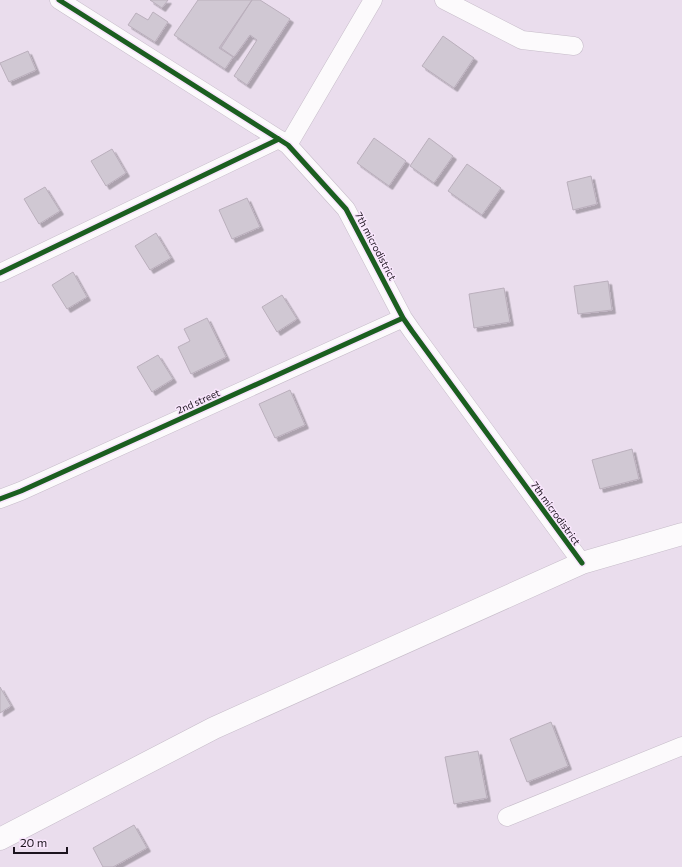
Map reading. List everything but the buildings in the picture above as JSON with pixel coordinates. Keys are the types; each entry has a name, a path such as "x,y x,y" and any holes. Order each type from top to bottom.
{"main road":[{"path":"0,839 214,728 582,563 682,534"}],"street":[{"name":"7th microdistrict","path":"59,0 284,142 346,209 403,318 582,563"},
{"path":"0,273 284,142 373,0"},
{"path":"444,0 522,40 574,46"},
{"name":"2nd street","path":"0,499 35,485 403,318"},
{"path":"507,817 682,746"}],"cycle path":[{"path":"59,0 288,145 346,209 403,318 582,563"},
{"path":"0,273 279,139"},
{"path":"0,499 21,491 403,318"}]}
